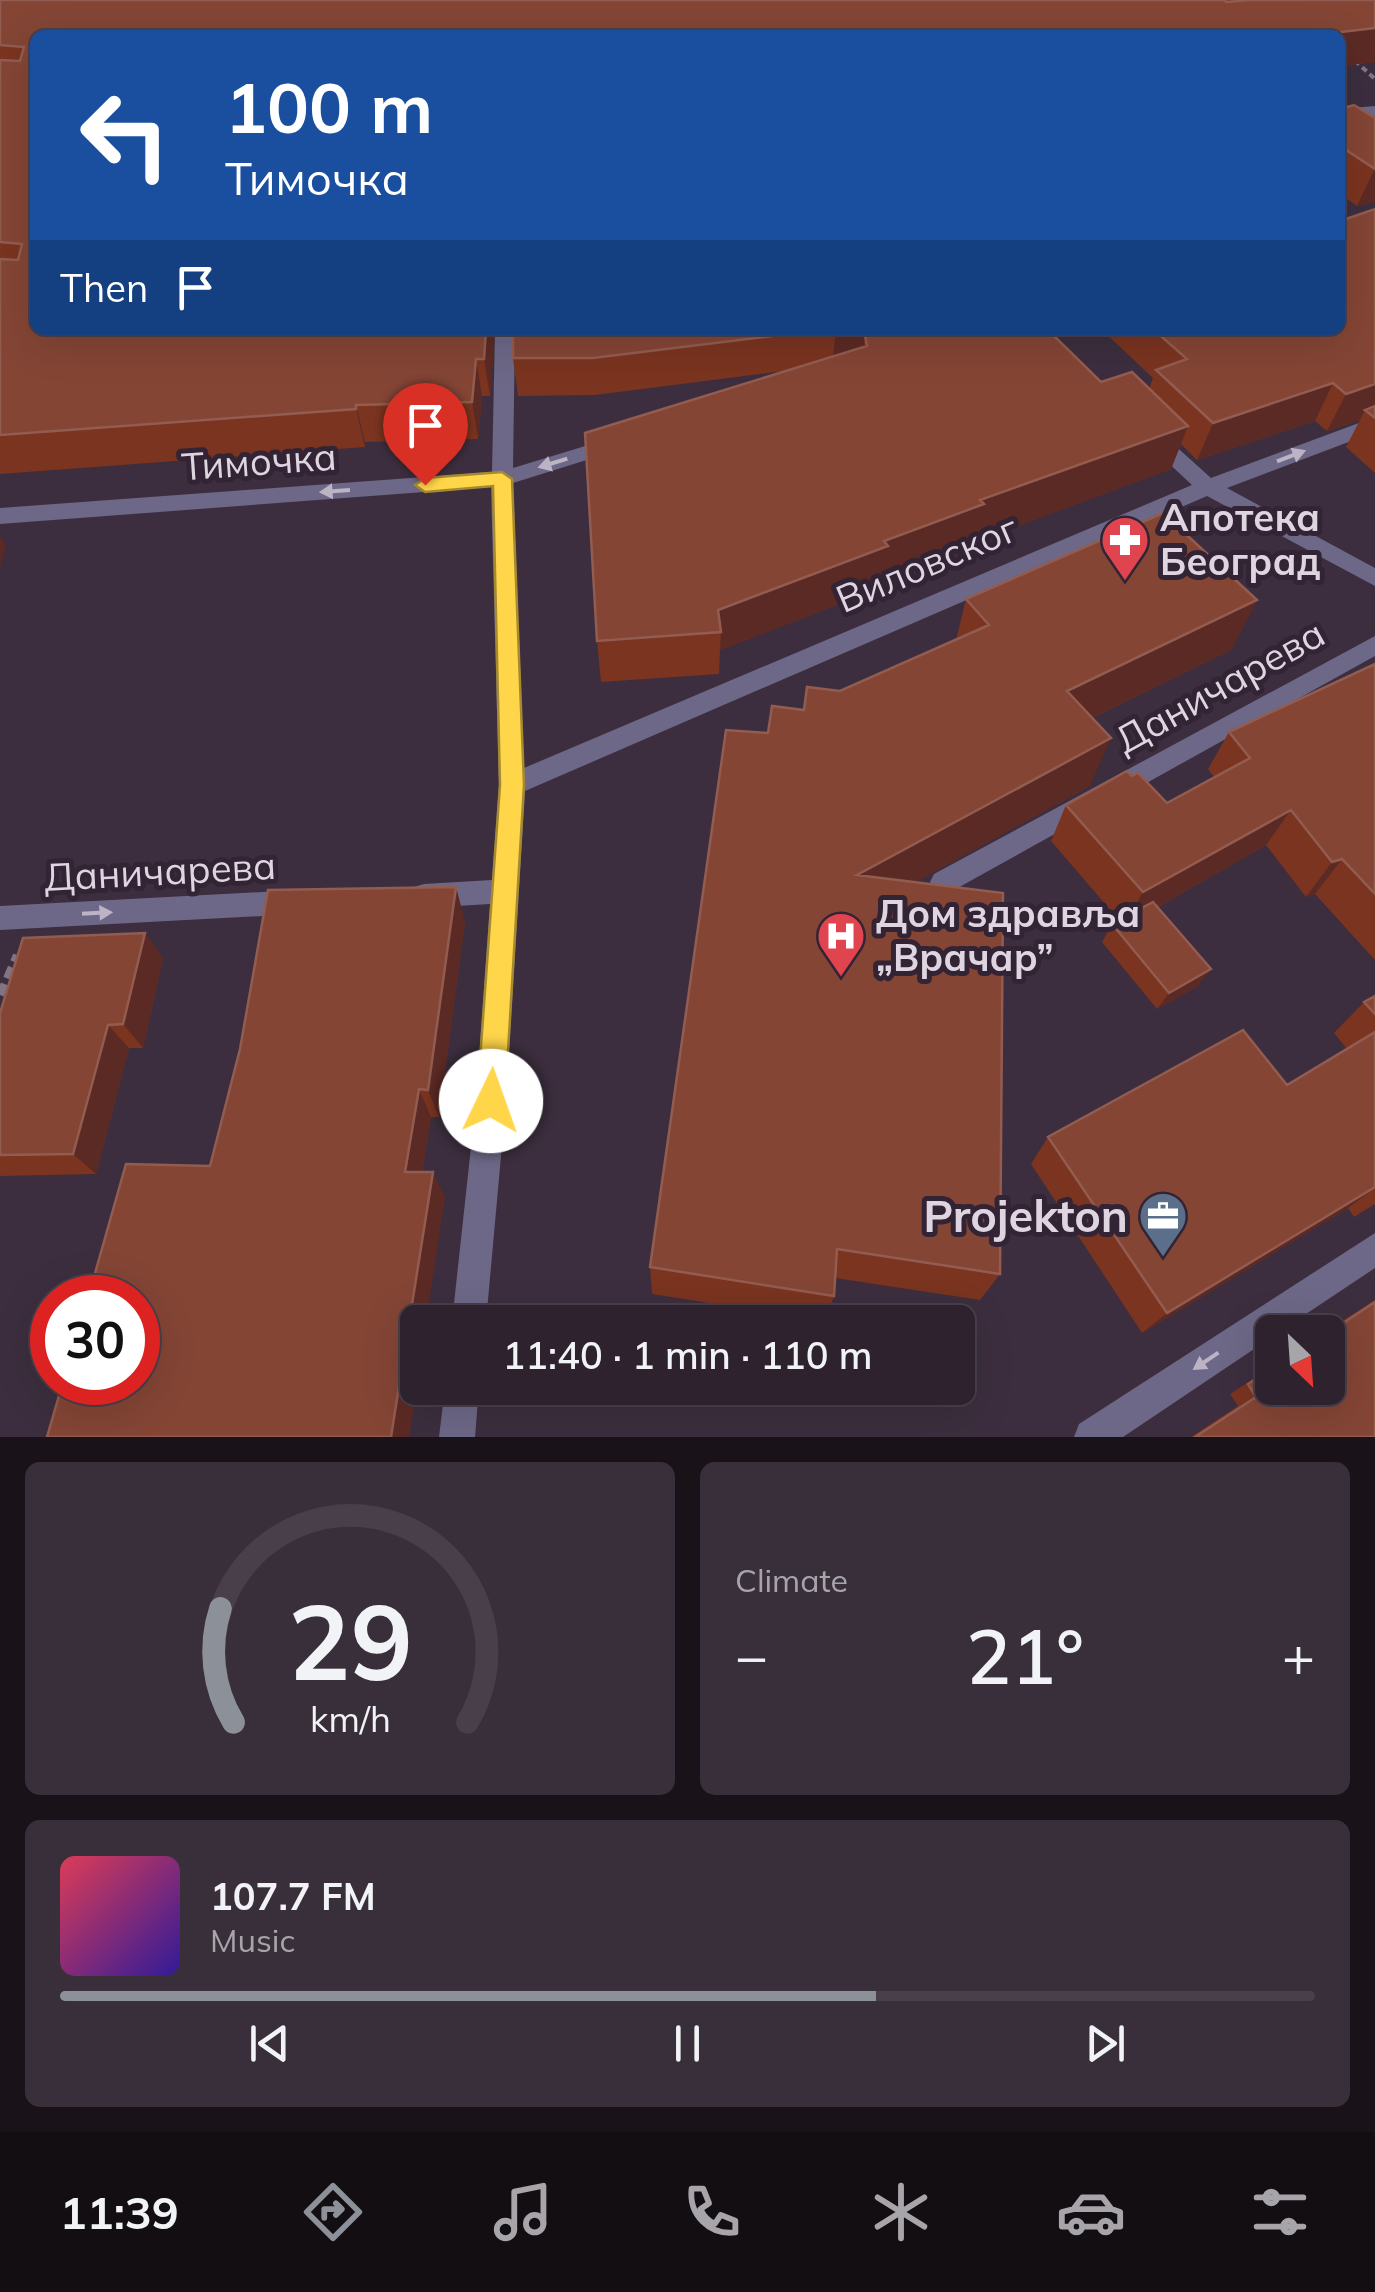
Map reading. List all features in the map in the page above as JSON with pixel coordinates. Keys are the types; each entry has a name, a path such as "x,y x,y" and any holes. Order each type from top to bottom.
{"street":[{"path":"1345,114 1375,111"},
{"path":"1345,122 1375,124"},
{"path":"470,1305 491,1101 512,785 502,479 505,335"},
{"path":"1136,420 1206,488 1375,578"},
{"name":"Виловског","path":"512,785 1206,488 1375,424"},
{"name":"Тимочка","path":"0,516 502,479 648,434"},
{"name":"Даничарева","path":"944,882 1375,645"},
{"path":"388,898 504,892"},
{"name":"Даничарева","path":"0,918 330,901"},
{"path":"1092,1437 1375,1249"},
{"path":"457,1437 460,1405"}],"path":[{"path":"1345,52 1375,79"}],"building":[{"path":"0,0 1375,0 1375,28 1345,32 30,30 30,335 486,335 484,359 476,359 472,402 356,405 356,409 0,435 0,259 18,260 22,244 0,242 0,60 20,61 24,47 0,45"},
{"path":"1354,105 1375,118 1375,169 1345,149 1345,108"},
{"path":"1375,209 1375,384 1346,394 1333,383 1213,423 1156,370 1187,359 1160,335 1345,335 1345,219"},
{"path":"513,335 779,335 593,358 513,358"},
{"path":"865,335 1053,335 1101,382 1132,372 1188,426 980,500 984,504 884,541 888,546 718,610 721,632 597,641 585,433 867,346"},
{"name":"Дом здравља „Врачар”","path":"1163,513 1257,600 1067,691 1111,738 857,875 1003,893 1000,1274 837,1249 834,1296 650,1267 726,730 768,733 772,706 804,710 807,687 840,691 989,625 966,599"},
{"path":"1375,664 1375,894 1342,859 1332,862 1291,810 1143,892 1066,805 1127,771 1132,776 1138,773 1167,803 1250,758 1229,732"},
{"path":"456,887 428,1090 419,1089 405,1172 433,1172 412,1305 400,1305 400,1380 391,1437 47,1437 56,1405 160,1405 160,1275 95,1275 126,1164 210,1166 240,1049 268,890"},
{"path":"1153,902 1211,969 1169,993 1112,924"},
{"path":"145,933 123,1024 108,1025 73,1154 0,1155 0,1013 23,938"},
{"path":"1375,996 1375,1014 1364,1002"},
{"path":"1243,1030 1287,1085 1375,1032 1375,1187 1167,1313 1048,1137"},
{"path":"1375,1302 1375,1437 1195,1437 1255,1398 1255,1405 1345,1405 1345,1322"}],"place":[{"name":"Апотека Београд","path":"1125,582"},
{"name":"Дом здравља „Врачар”","path":"841,978"},
{"name":"Projekton","path":"1163,1258"}],"route":[{"path":"425,485 502,479 512,785 491,1101"}]}
